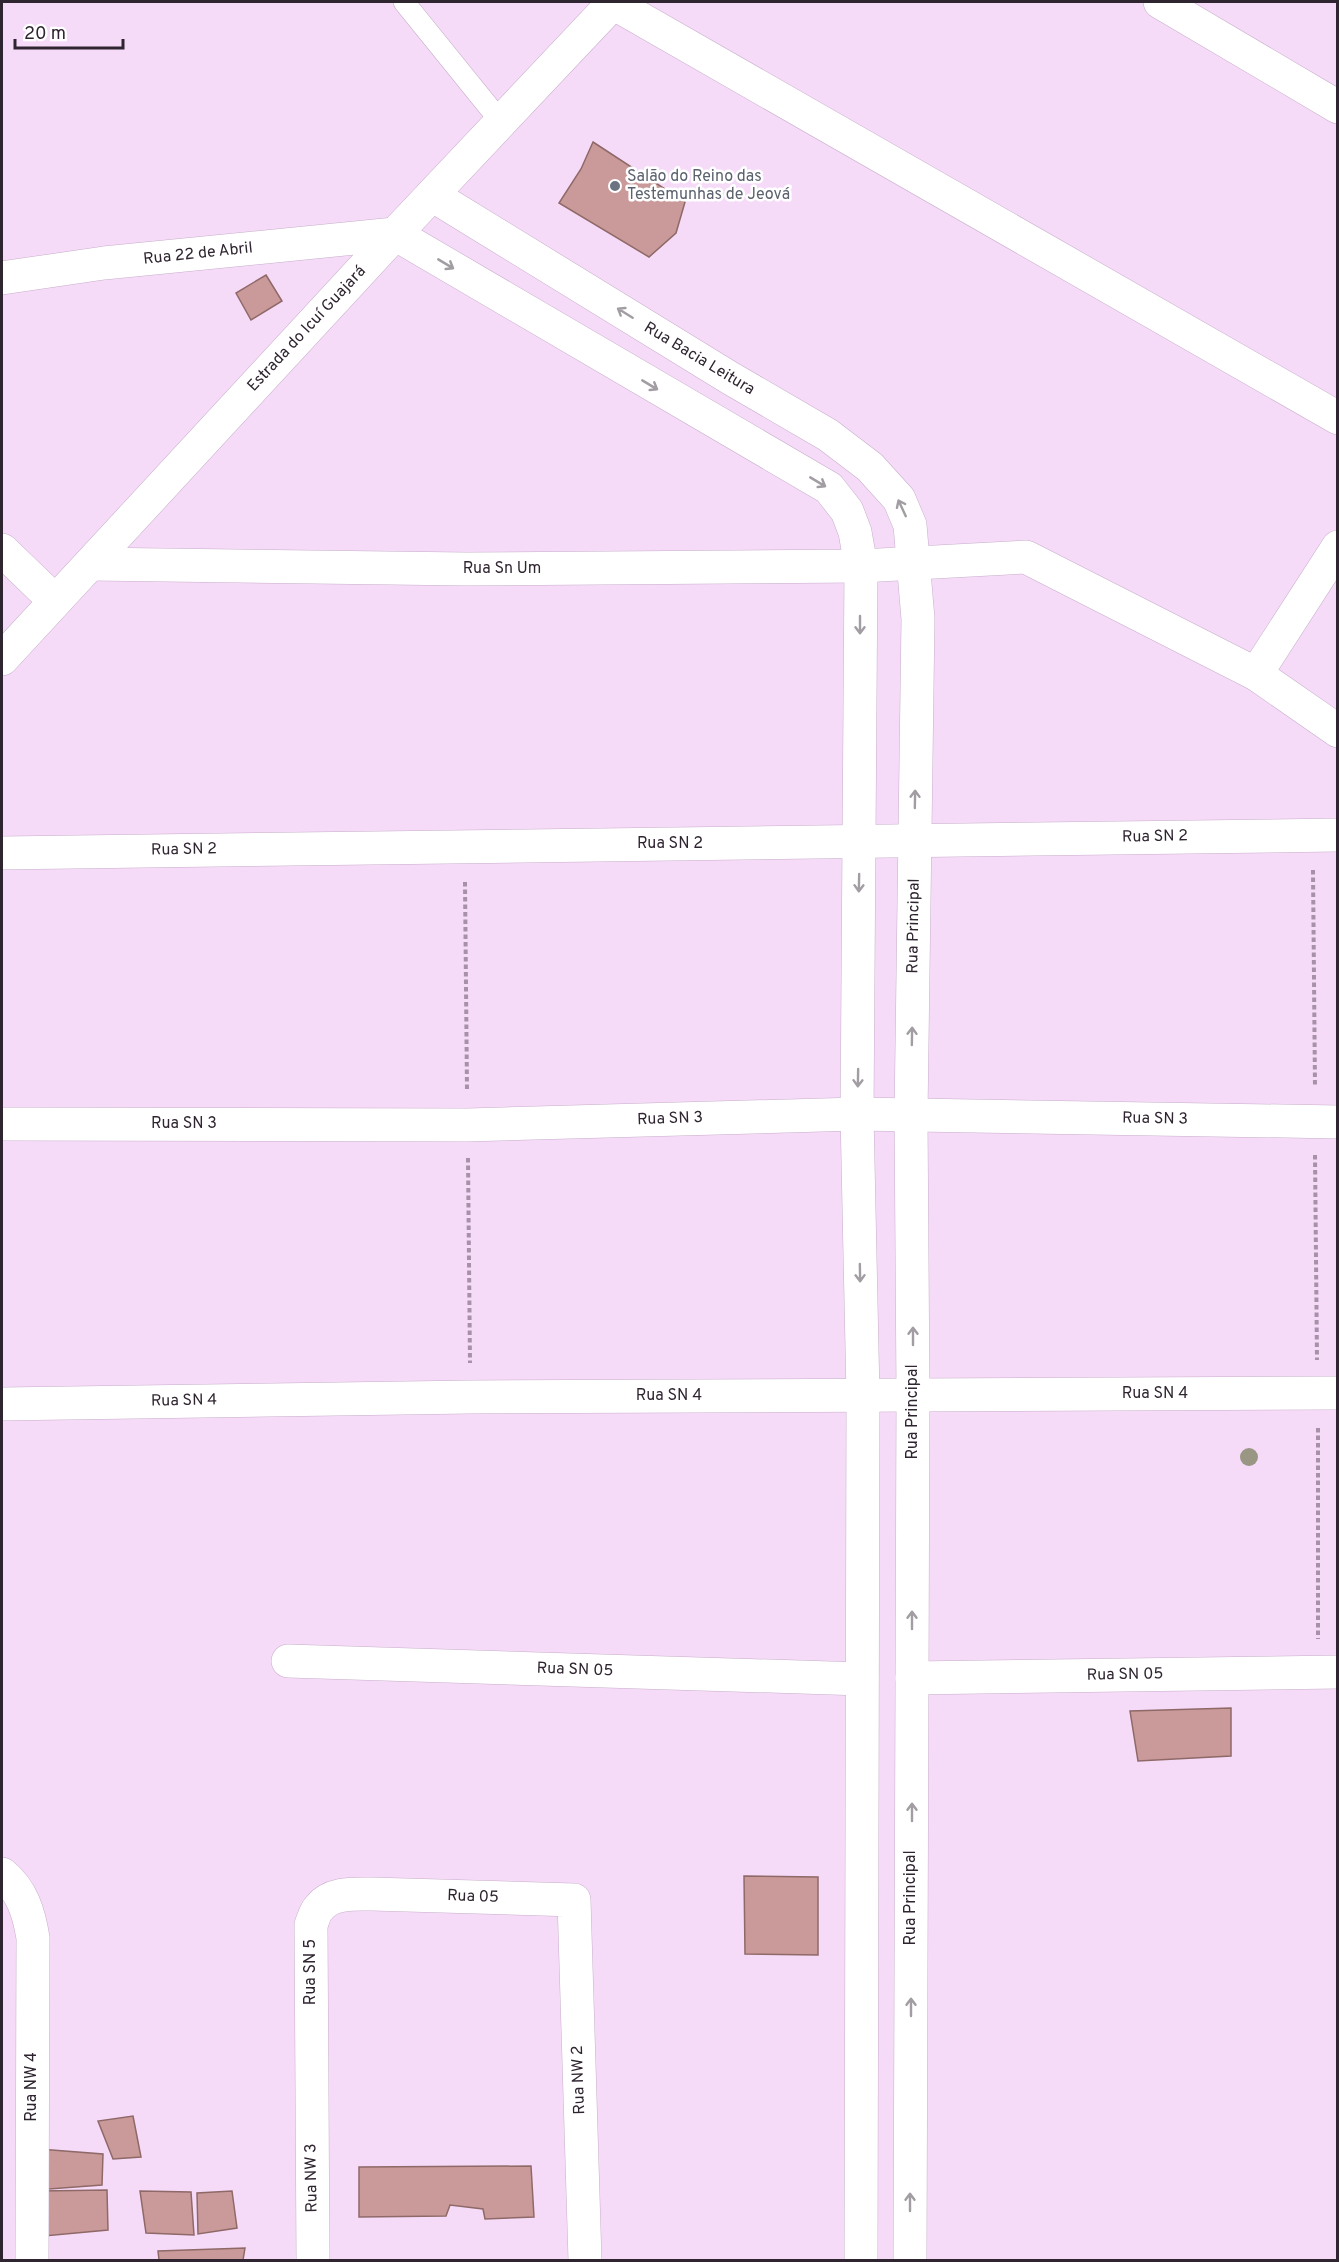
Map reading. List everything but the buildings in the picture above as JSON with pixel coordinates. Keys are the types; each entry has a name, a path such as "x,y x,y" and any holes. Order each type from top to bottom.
{"street":[{"name":"Estrada do Icuí Guajará","path":"2,659 613,2"},
{"path":"613,2 1338,418"},
{"path":"1160,2 1338,107"},
{"name":"Rua Bacia Leitura","path":"432,195 730,378 828,435 870,467 898,499 910,525 914,564"},
{"path":"395,234 829,488 847,511 855,532 861,566 857,1114 863,1396 861,2260"},
{"name":"Rua 22 de Abril","path":"2,278 104,263 395,234"},
{"path":"1256,675 1338,547"},
{"path":"2,550 55,601"},
{"name":"Rua Sn Um","path":"91,564 466,569 861,566 1026,557 1256,675 1338,731"},
{"name":"Rua Principal","path":"910,2260 913,1394 911,1115 918,619 914,564"},
{"name":"Rua SN 2","path":"2,853 1325,835"},
{"name":"Rua SN 3","path":"2,1124 467,1125 857,1114 1326,1122"},
{"name":"Rua SN 4","path":"2,1404 470,1397 1328,1393"},
{"name":"Rua SN 05","path":"288,1661 862,1679"},
{"name":"Rua SN 05","path":"912,1678 1328,1673"},
{"name":"Rua NW 4","path":"2,1874 14,1884 29,1914 33,1938 32,2260"},
{"name":"Rua SN 5","path":"311,2096 311,1925 319,1908 330,1899 345,1894 372,1894"},
{"name":"Rua 05","path":"372,1894 574,1900"},
{"name":"Rua NW 2","path":"574,1900 585,2260"},
{"name":"Rua NW 3","path":"311,2096 313,2260"}],"lane":[{"path":"404,2 501,122"}],"path":[{"path":"1325,835 1328,1673"}],"place":[{"name":"Salão do Reino das Testemunhas de Jeová","path":"615,186"}]}
